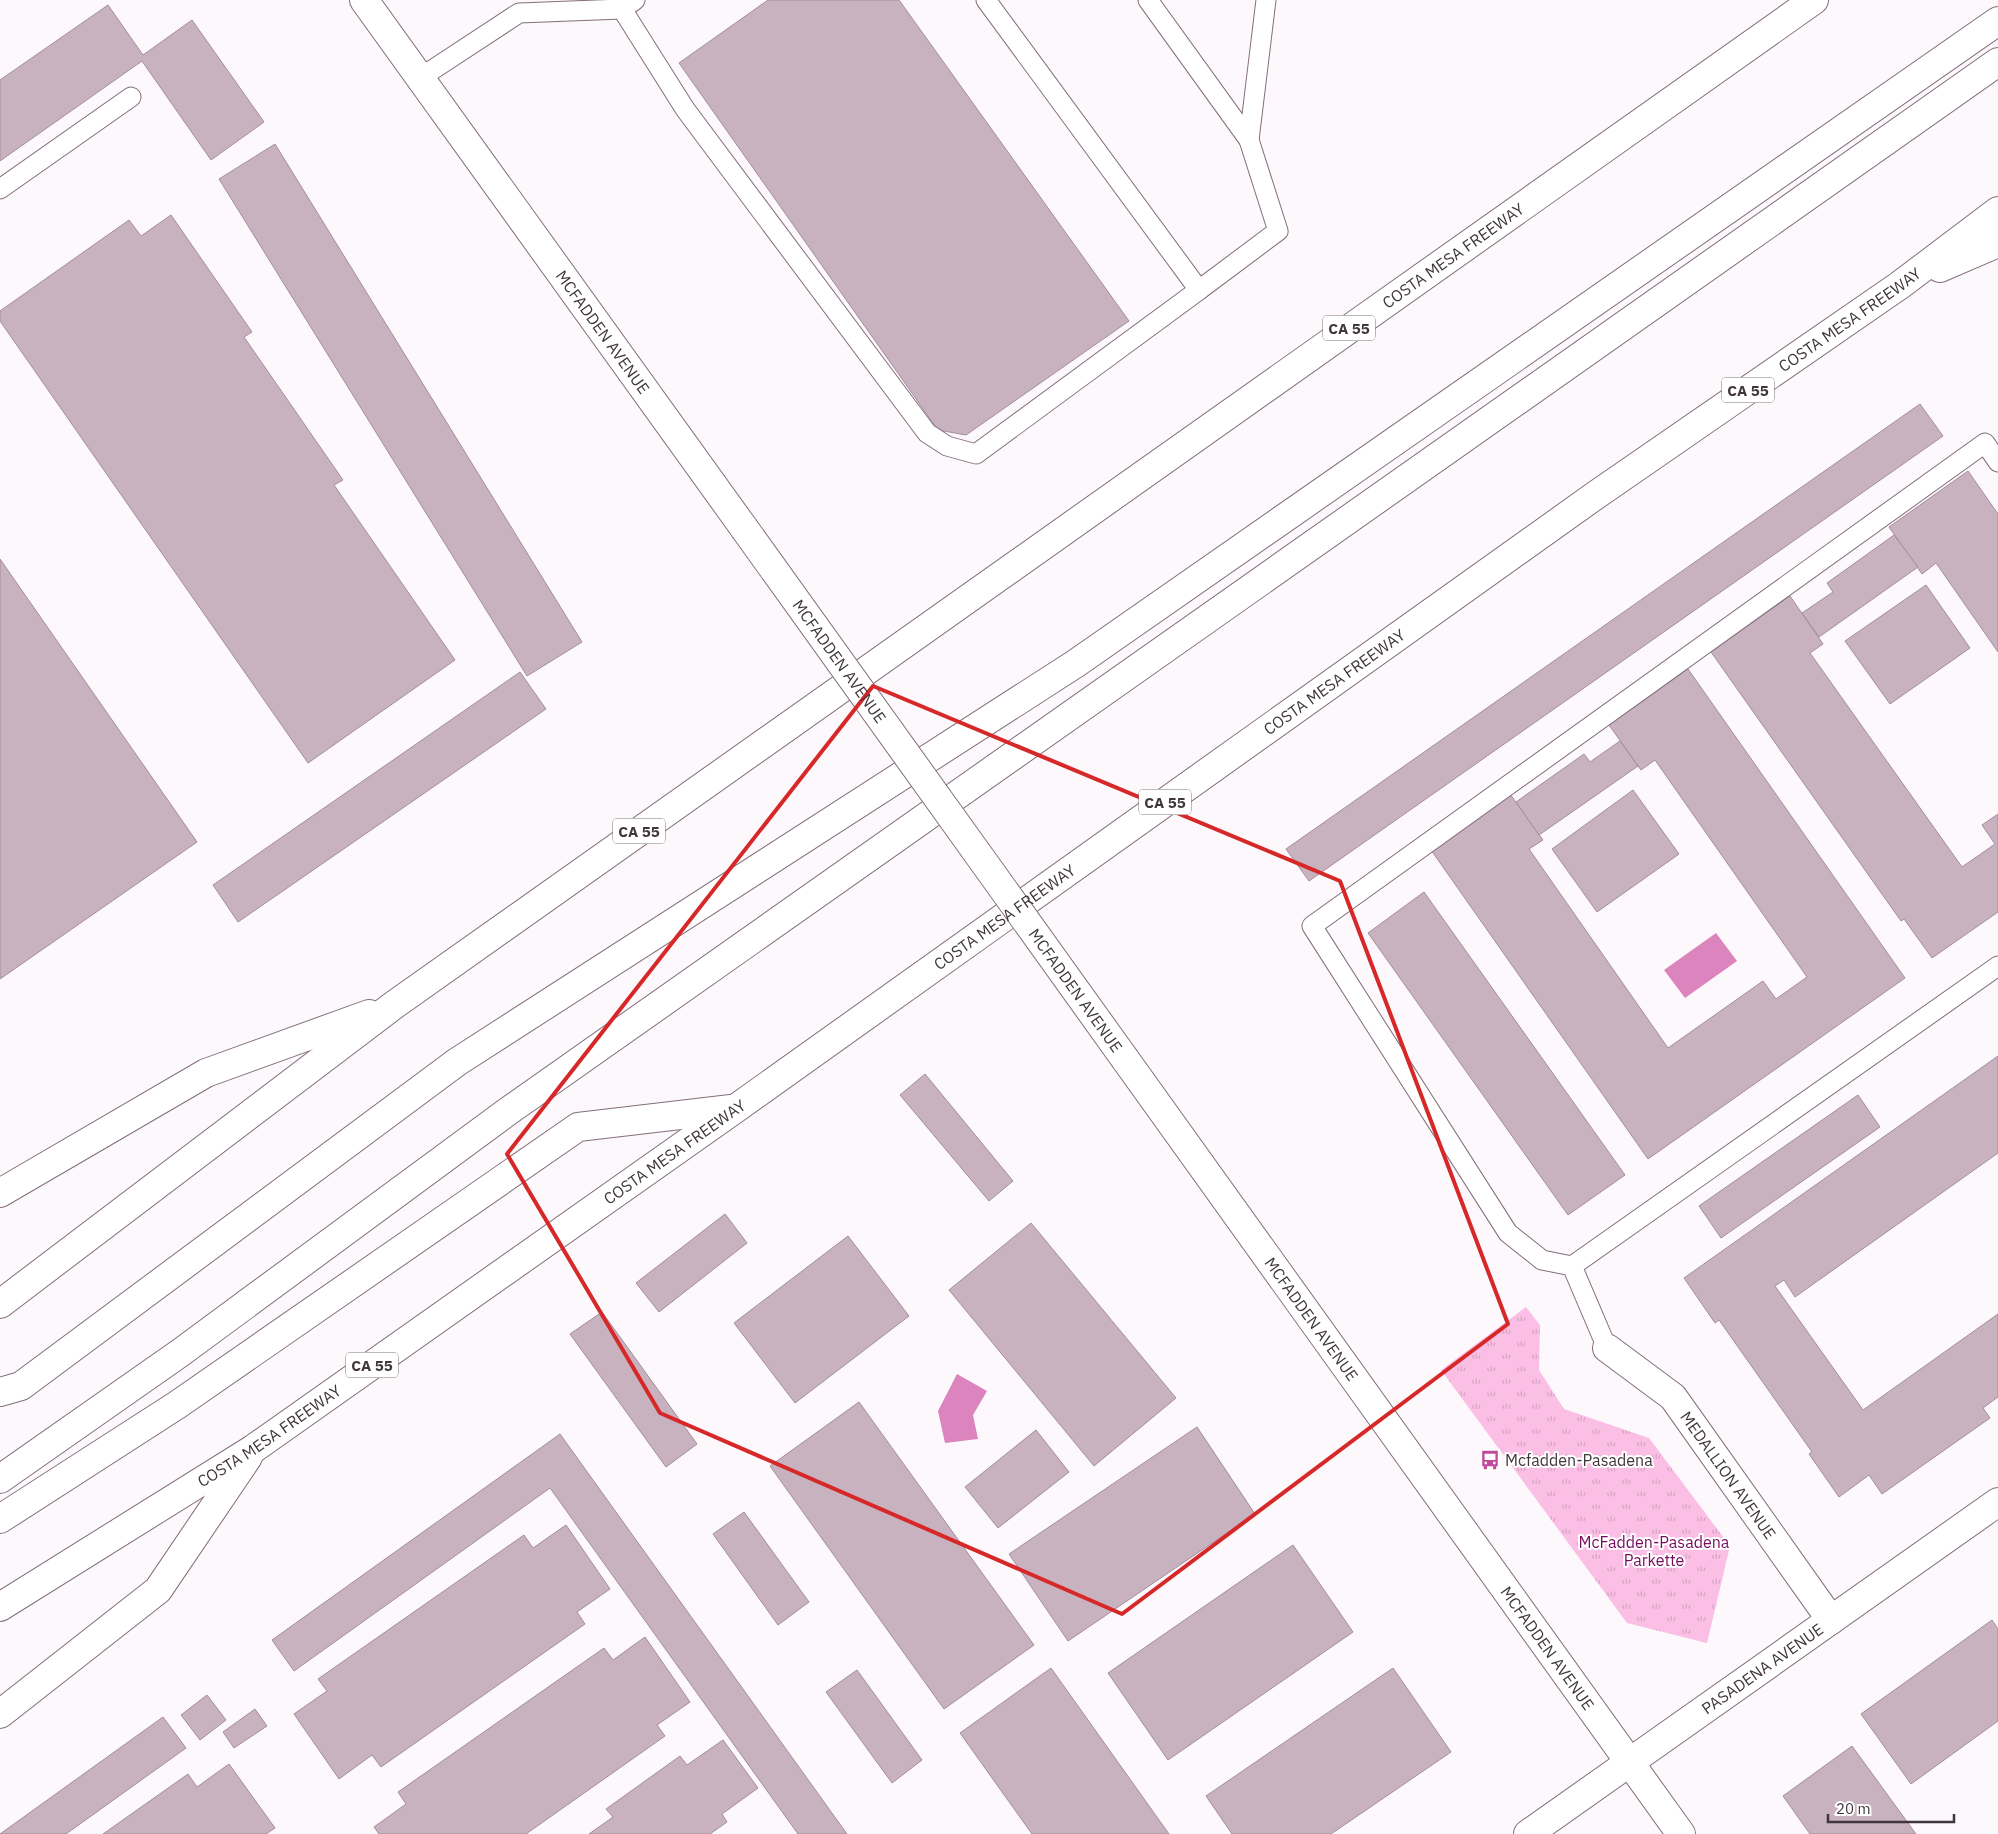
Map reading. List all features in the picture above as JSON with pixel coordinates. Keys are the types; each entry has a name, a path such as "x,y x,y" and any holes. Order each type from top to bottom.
{"main road":[{"name":"MCFADDEN AVENUE","path":"364,0 1681,1834"},
{"name":"COSTA MESA FREEWAY","path":"0,1304 394,1005 1814,0"},
{"path":"0,1392 21,1386 457,1062 1075,664 1998,21"},
{"path":"0,1479 180,1353 507,1112 1998,62"},
{"name":"COSTA MESA FREEWAY","path":"0,1607 253,1449 1596,495 1900,285 1998,211"},
{"path":"1900,285 1998,243"},
{"path":"0,1193 206,1073 394,1005"},
{"name":"CA 55","path":"0,1519 177,1404 578,1127 734,1109"},
{"name":"MEDALLION AVENUE","path":"1607,1348 1673,1397 1831,1620"},
{"path":"0,1714 158,1590 253,1449"},
{"name":"PASADENA AVENUE","path":"1528,1834 1998,1502"}],"lane":[{"path":"986,0 1199,290"},
{"path":"420,78 514,6 628,5 684,109 928,433 947,446 976,454 1278,232 1249,140 1148,0"},
{"path":"1249,140 1266,0"},
{"path":"0,189 131,97"},
{"path":"1998,462 1985,443 1312,926 1508,1233 1542,1260 1572,1266 1998,966"},
{"path":"1572,1266 1607,1348"}],"highlighted area":[{"path":"873,686 1340,881 1508,1324 1122,1614 660,1413 507,1154"}],"green space":[{"name":"McFadden-Pasadena Parkette","path":"1526,1307 1540,1325 1539,1370 1564,1409 1649,1438 1730,1546 1707,1643 1627,1623 1441,1370"}],"shaded area":[{"path":"1716,933 1737,961 1685,998 1664,970"},
{"path":"957,1374 987,1391 973,1415 978,1439 945,1443 938,1411"}],"building":[{"path":"768,0 899,0 1129,321 966,435 938,430 679,63"},
{"path":"108,5 143,55 192,20 264,122 211,160 142,61 0,161 0,80"},
{"path":"275,144 582,642 527,676 219,179"},
{"path":"171,215 252,332 244,337 343,480 334,485 455,660 308,763 0,321 0,311 129,220 141,236"},
{"path":"1920,404 1943,436 1309,881 1286,849"},
{"path":"1968,471 1998,514 1998,652 1936,563 1922,574 1889,527"},
{"path":"1894,535 1918,567 1819,637 1802,613 1833,592 1827,583"},
{"path":"0,559 197,842 0,979"},
{"path":"1926,585 1970,648 1890,704 1845,641"},
{"path":"1790,596 1823,644 1810,653 1962,867 1995,844 1982,825 1998,814 1998,912 1932,958 1904,919 1901,921 1711,652"},
{"path":"1688,669 1905,978 1648,1159 1431,850 1510,794 1543,840 1529,849 1668,1048 1763,981 1776,999 1807,977 1655,760 1641,770 1609,725"},
{"path":"520,672 546,709 238,922 213,885"},
{"path":"1620,741 1638,766 1539,835 1516,802 1584,754 1590,762"},
{"path":"1633,790 1679,854 1597,912 1552,849"},
{"path":"1424,892 1625,1175 1568,1215 1368,933"},
{"path":"1998,1056 1998,1153 1795,1297 1784,1280 1775,1286 1863,1410 1998,1314 1998,1397 1983,1408 1990,1418 1882,1494 1869,1475 1839,1497 1809,1454 1812,1452 1719,1320 1715,1323 1684,1278"},
{"path":"925,1074 1013,1181 989,1201 900,1095"},
{"path":"1858,1095 1880,1127 1721,1238 1699,1206"},
{"path":"725,1214 747,1243 659,1312 636,1283"},
{"path":"1031,1223 1176,1398 1094,1466 949,1290"},
{"path":"848,1236 909,1316 795,1403 734,1323"},
{"path":"602,1312 697,1444 666,1467 570,1334"},
{"path":"859,1402 1034,1645 944,1709 770,1466"},
{"path":"1197,1427 1255,1514 1068,1641 1009,1554"},
{"path":"1036,1430 1069,1472 998,1528 965,1487"},
{"path":"560,1434 847,1834 798,1834 550,1488 294,1671 272,1640"},
{"path":"744,1512 809,1602 778,1625 713,1534"},
{"path":"566,1525 610,1589 577,1612 585,1624 381,1767 372,1755 339,1779 294,1714 327,1691 318,1679 524,1535 533,1548"},
{"path":"1293,1545 1353,1632 1168,1760 1108,1673"},
{"path":"1992,1620 1998,1629 1998,1721 1911,1784 1861,1714"},
{"path":"645,1637 690,1702 657,1725 665,1736 526,1834 379,1834 374,1827 406,1804 398,1792 604,1648 613,1660"},
{"path":"1051,1668 1169,1834 1032,1834 960,1733"},
{"path":"1393,1668 1451,1752 1331,1834 1232,1834 1206,1796"},
{"path":"857,1670 922,1760 892,1783 826,1692"},
{"path":"207,1695 226,1720 200,1740 181,1715"},
{"path":"255,1709 267,1726 234,1748 223,1732"},
{"path":"163,1717 186,1748 66,1834 0,1834"},
{"path":"723,1740 758,1788 722,1814 727,1822 710,1834 589,1834 613,1817 606,1809 680,1756 687,1765"},
{"path":"1852,1746 1916,1834 1810,1834 1783,1796"},
{"path":"229,1764 275,1828 266,1834 103,1834 188,1774 197,1787"}],"place":[{"name":"Mcfadden-Pasadena","path":"1490,1460"}]}
